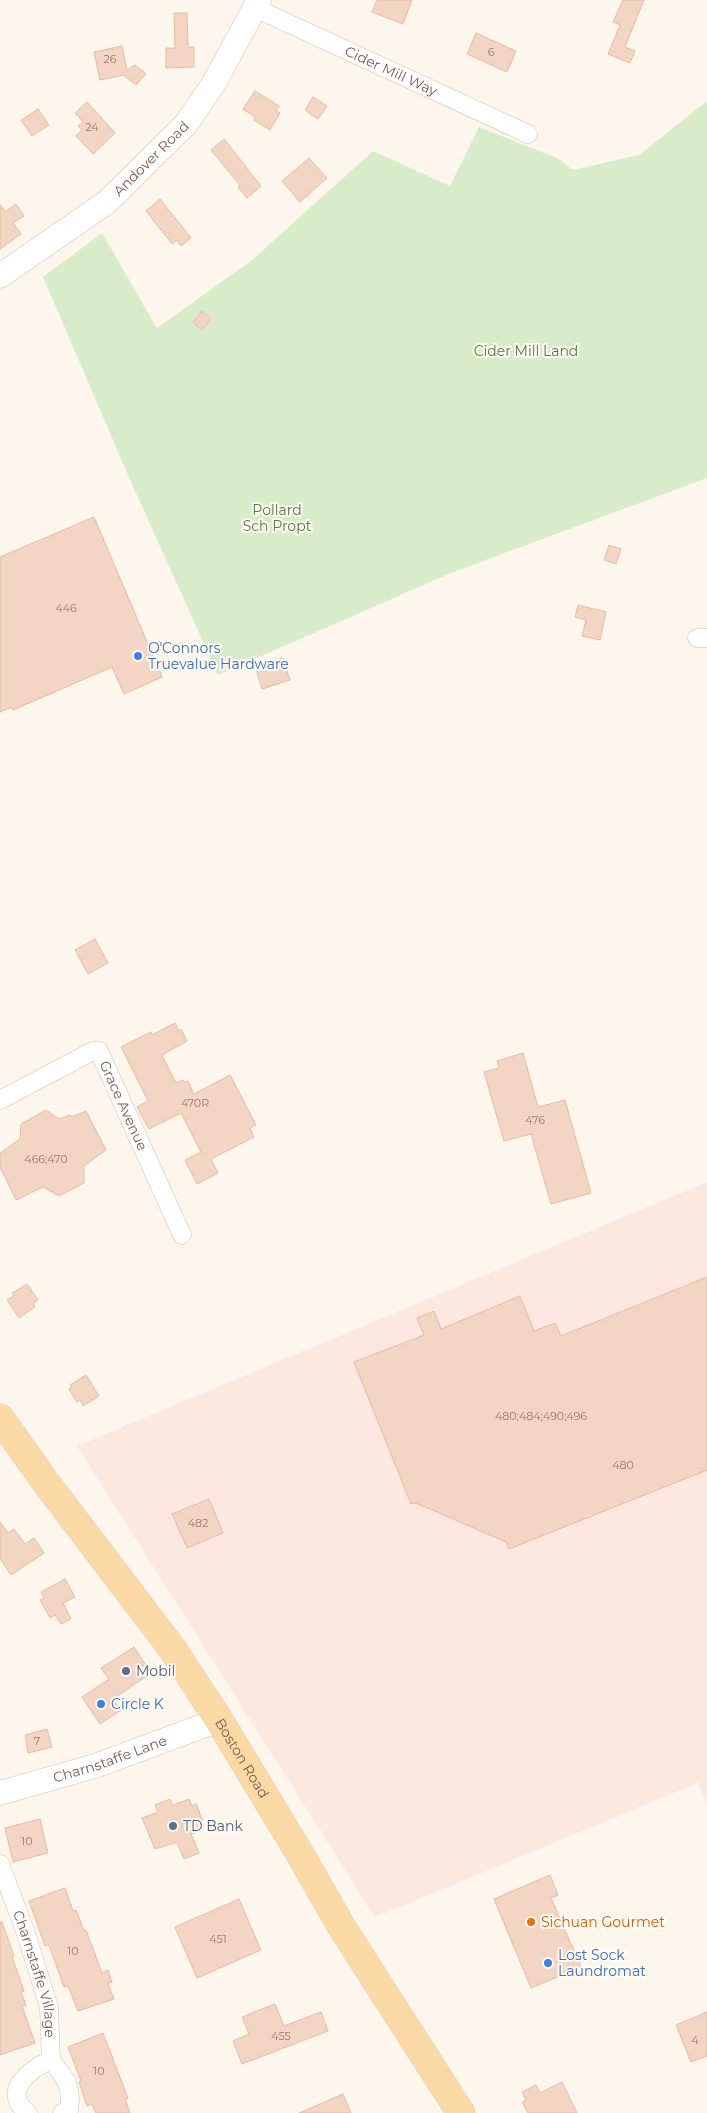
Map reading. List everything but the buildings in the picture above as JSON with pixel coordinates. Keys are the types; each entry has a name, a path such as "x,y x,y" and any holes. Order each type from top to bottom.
{"main road":[{"name":"Andover Road","path":"0,276 106,202 186,124 214,83 257,4"},
{"name":"Boston Road","path":"0,1418 44,1480 171,1647 219,1720 341,1926 461,2113"},
{"name":"Charnstaffe Lane","path":"0,1793 95,1766 219,1720"}],"street":[{"name":"Cider Mill Way","path":"257,4 528,134"},
{"name":"Grace Avenue","path":"0,1100 93,1052 99,1052 182,1235"},
{"name":"Charnstaffe Village","path":"0,1864 25,1931 48,2007 51,2060"},
{"path":"28,2113 16,2098 17,2083 33,2067 51,2060 64,2075 72,2095 69,2110 62,2113"}],"shaded area":[{"path":"707,1182 707,1804 698,1783 375,1917 77,1446"}],"green space":[{"name":"Cider Mill Land","path":"707,101 707,478 451,573 218,675 128,475 43,277 102,233 157,328 251,261 373,151 450,186 479,127 557,158 573,170 639,155"}],"place":[{"name":"O'Connors Truevalue Hardware","path":"138,656"},
{"name":"Mobil","path":"126,1671"},
{"name":"Circle K","path":"101,1704"},
{"name":"TD Bank","path":"173,1826"},
{"name":"Sichuan Gourmet","path":"531,1922"},
{"name":"Lost Sock Laundromat","path":"548,1963"}],"park label":[{"name":"Pollard Sch Propt","path":"277,518"}]}
